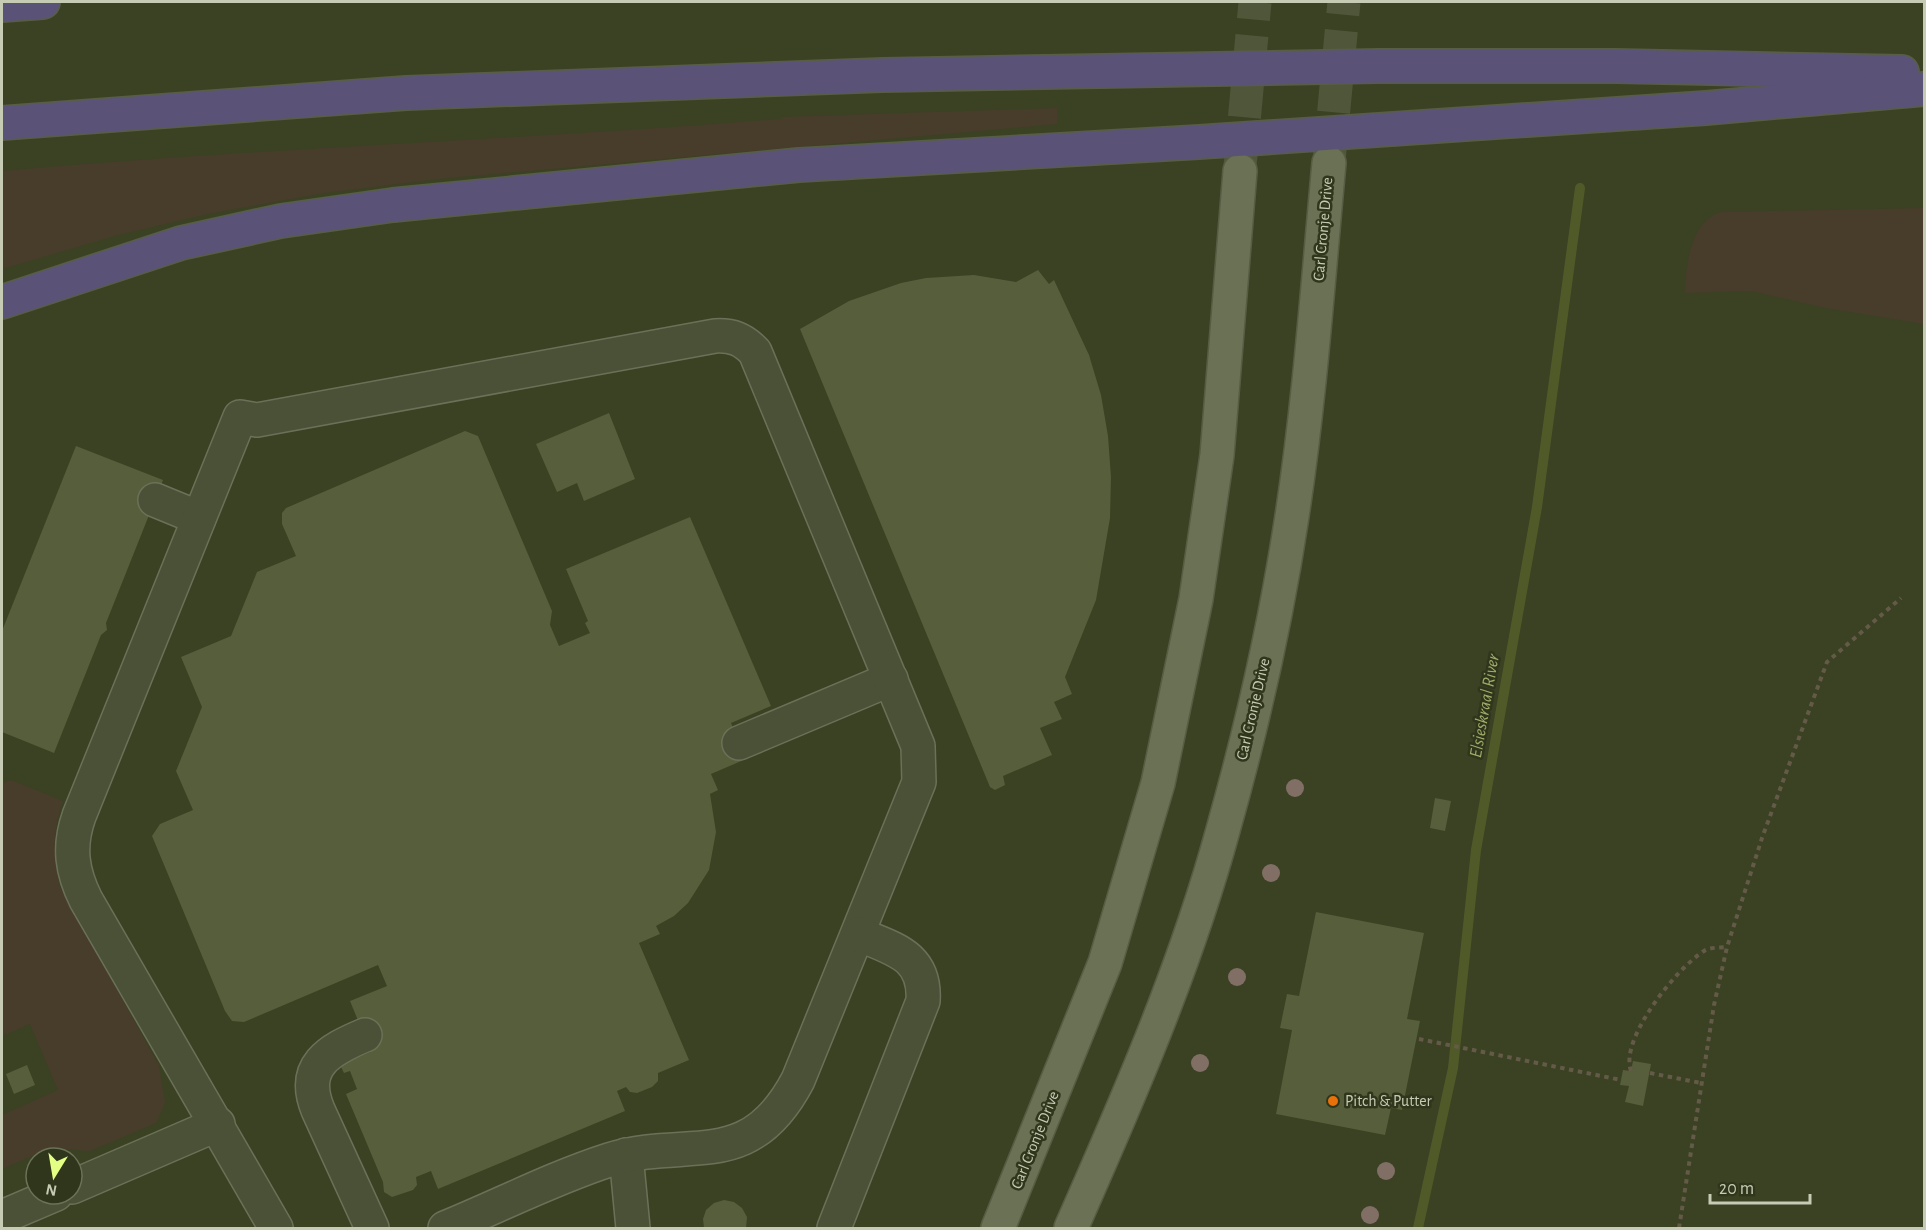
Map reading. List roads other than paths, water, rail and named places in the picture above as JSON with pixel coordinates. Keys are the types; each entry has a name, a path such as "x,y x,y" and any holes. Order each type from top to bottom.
{"highway":[{"path":"2,4 43,2"},
{"path":"2,123 406,93 883,75 1379,66 1616,66 1924,73"},
{"path":"2,302 181,243 281,221 393,205 799,165 1199,142 1706,108 1924,89"}],"main road":[{"name":"Carl Cronje Drive","path":"1071,1228 1153,1034 1193,925 1222,833 1247,739 1292,516 1313,340 1329,163"},
{"name":"Carl Cronje Drive","path":"998,1228 1105,963 1158,783 1188,644 1216,466 1240,171"}],"lane":[{"path":"276,1228 218,1124 86,900 77,882 72,851 79,816 240,417 257,420 728,336 739,339 755,352 891,679 918,746 920,782 798,1080 788,1100 773,1117 744,1137 719,1147 626,1155 445,1228"},
{"path":"155,500 199,518"},
{"path":"739,743 891,679"},
{"path":"834,1228 923,1001 921,975 910,959 902,952 858,934"},
{"path":"365,1035 330,1051 315,1072 312,1085 313,1098 318,1110 372,1228"},
{"path":"84,1182 218,1124"},
{"path":"626,1155 633,1228"},
{"path":"2,1217 28,1206"}],"waterway":[{"name":"Elsieskraal River","path":"1418,1228 1453,1068 1476,850 1537,507 1580,188"}],"tunnel":[{"path":"1240,166 1255,2"},
{"path":"1329,161 1344,2"}],"place":[{"name":"Pitch & Putter","path":"1333,1101"}]}
